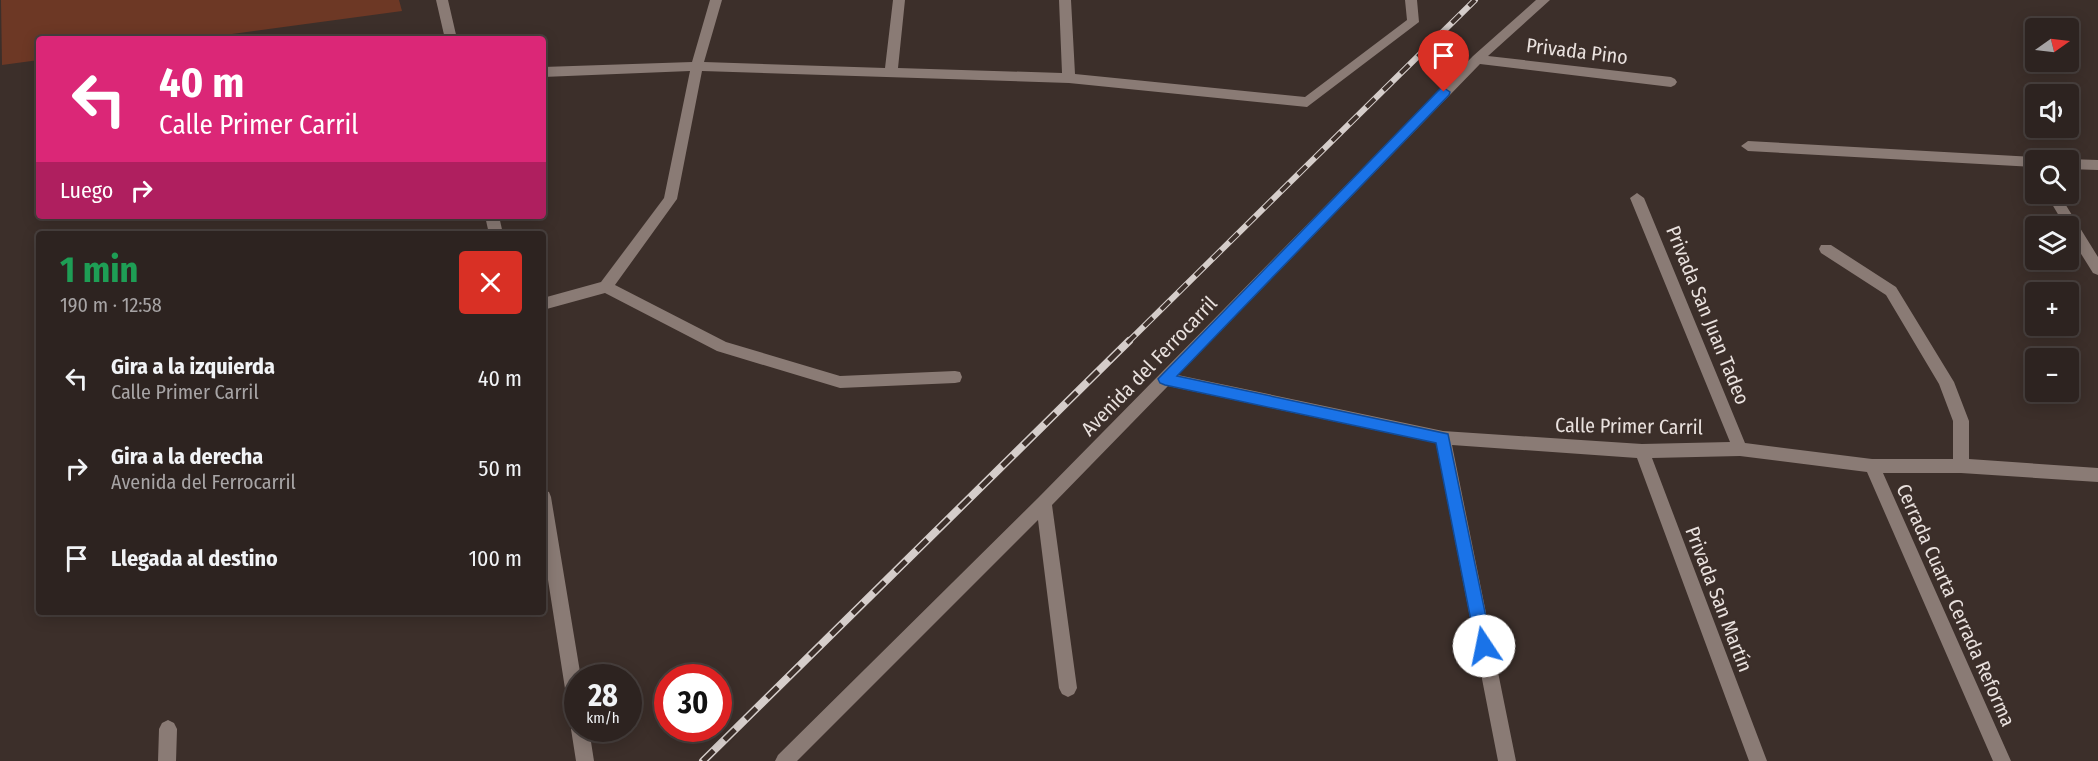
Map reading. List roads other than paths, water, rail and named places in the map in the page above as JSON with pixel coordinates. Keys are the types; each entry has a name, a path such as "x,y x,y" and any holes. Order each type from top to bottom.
{"street":[{"path":"442,0 453,36"},
{"path":"546,303 606,287 669,198 697,66 716,0"},
{"path":"891,73 899,0"},
{"path":"1065,0 1069,78"},
{"path":"546,72 697,66 1069,78 1307,102 1413,22 1411,0"},
{"name":"Avenida del Ferrocarril","path":"784,761 1044,504 1478,59 1544,0"},
{"name":"Privada Pino","path":"1478,59 1671,82"},
{"path":"1748,146 2025,162"},
{"path":"2079,164 2098,165"},
{"name":"Privada San Juan Tadeo","path":"1637,198 1740,449"},
{"path":"2058,204 2098,268"},
{"path":"1826,249 1891,291 1946,382 1961,421 1960,466"},
{"path":"606,287 722,347 840,382 955,377"},
{"name":"Calle Primer Carril","path":"1165,379 1443,438 1642,452 1740,449 1872,466 1960,466 2097,476"},
{"path":"1443,438 1507,761"},
{"name":"Privada San Martín","path":"1642,452 1758,761"},
{"name":"Cerrada Cuarta Cerrada Reforma","path":"1872,466 2002,761"},
{"path":"1044,504 1068,688"},
{"path":"546,516 570,664"},
{"path":"167,761 168,729"},
{"path":"582,742 585,761"}],"railway":[{"path":"1127,343 1475,0"},
{"path":"703,761 1129,341"}]}
